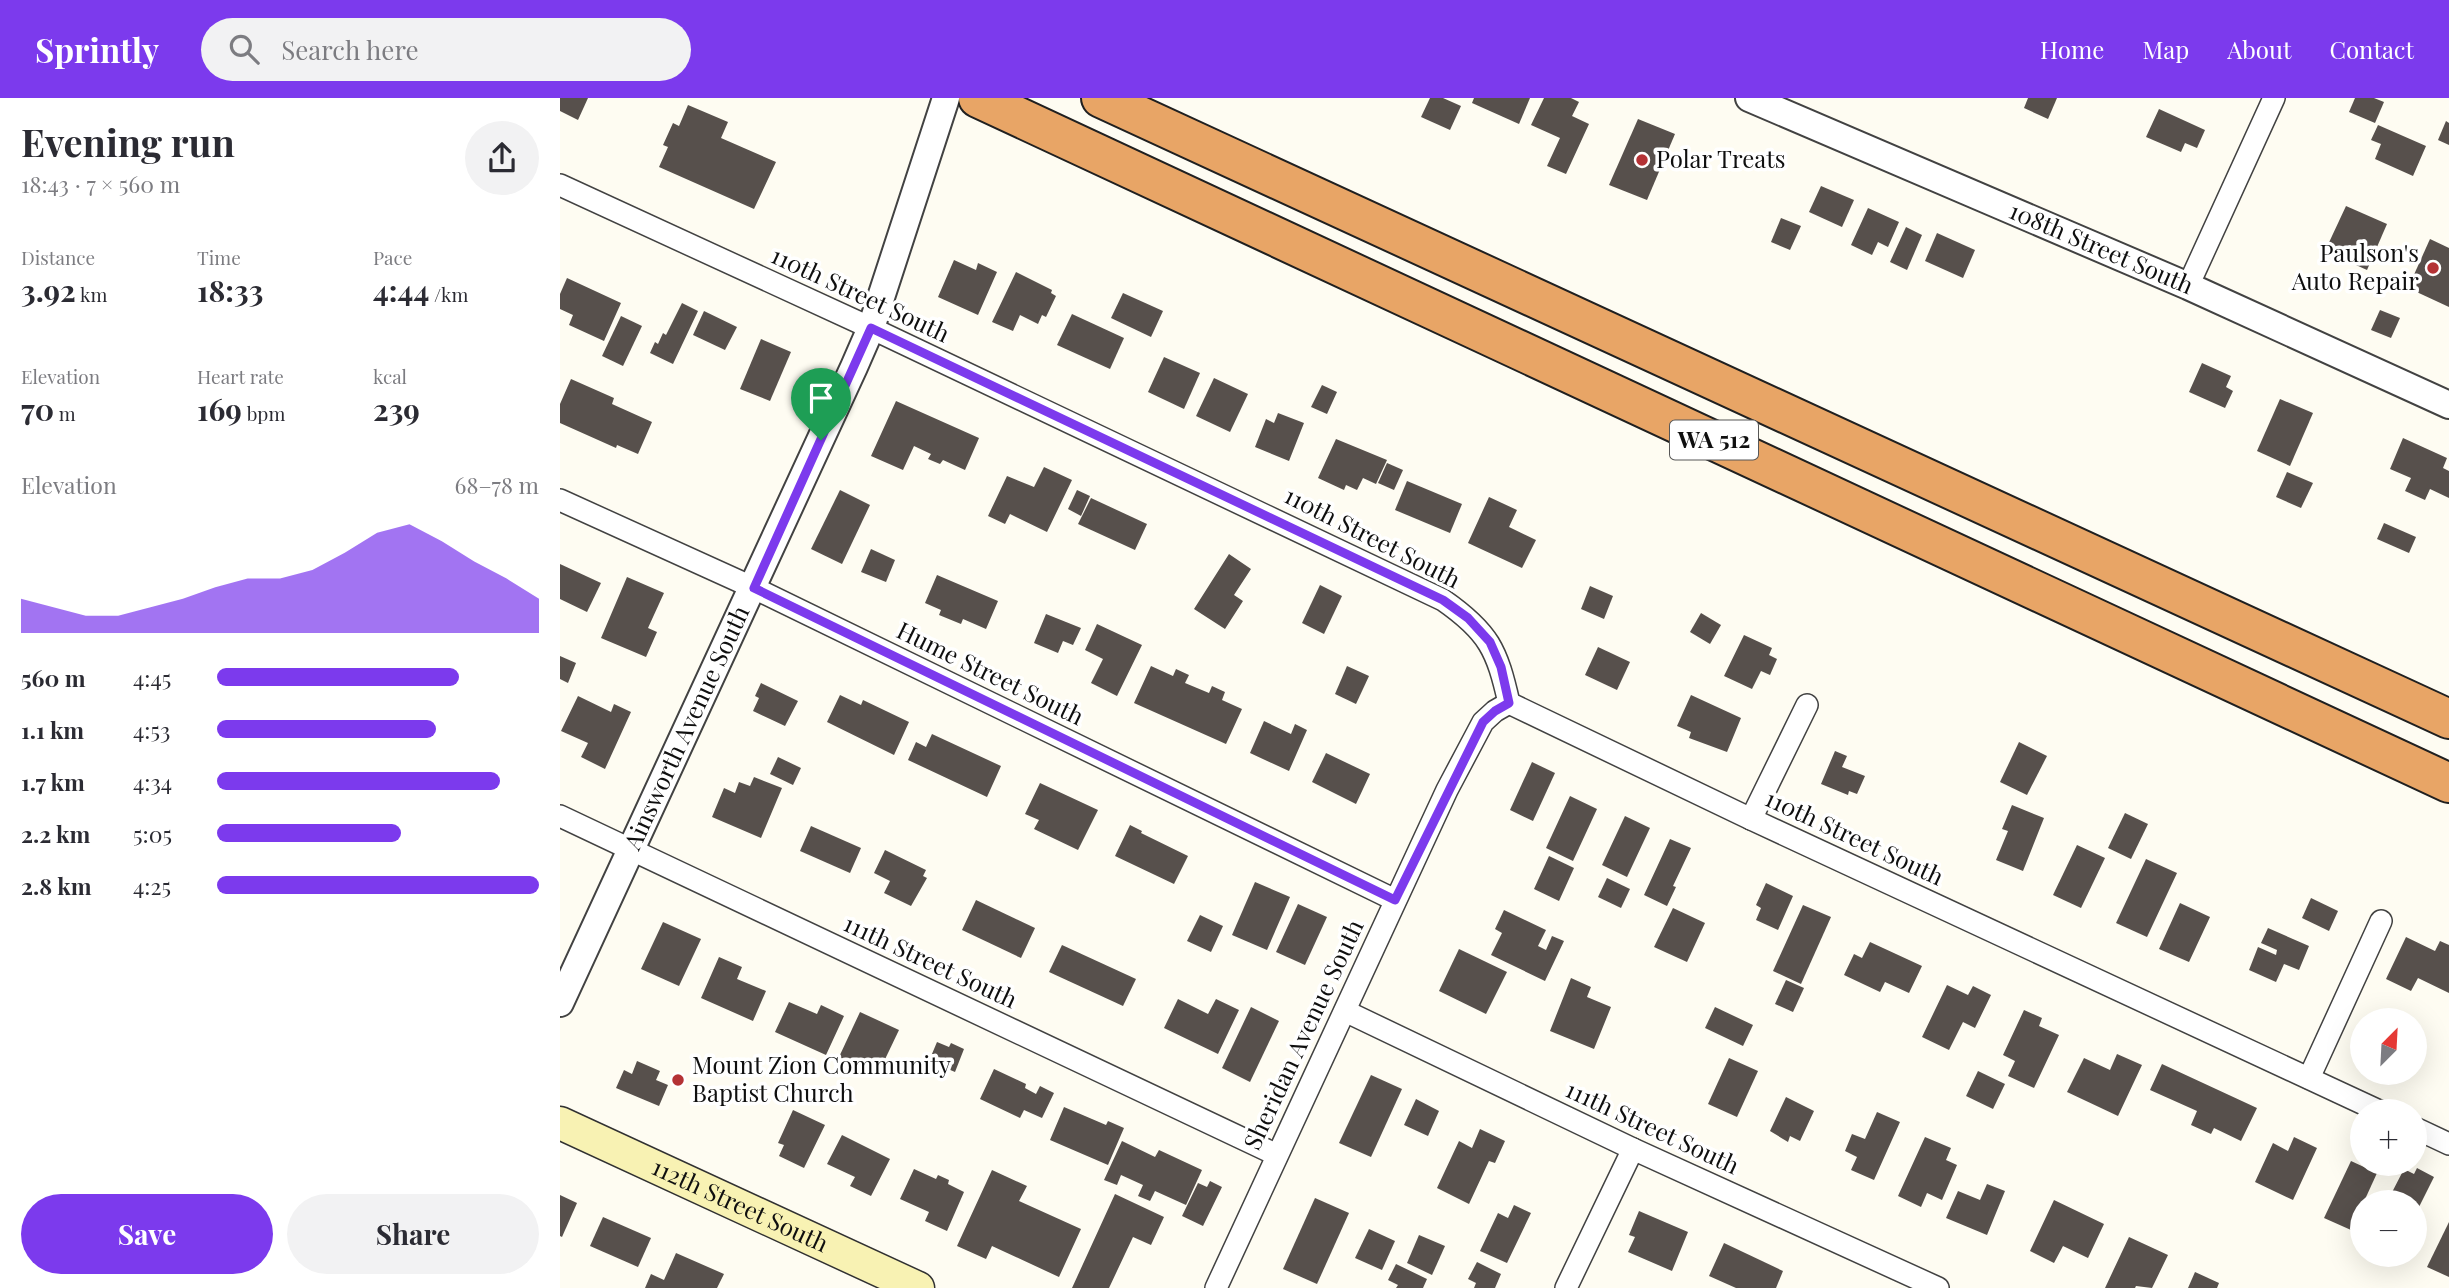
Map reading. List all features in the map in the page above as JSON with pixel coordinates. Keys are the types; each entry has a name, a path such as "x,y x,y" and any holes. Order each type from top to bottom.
{"highway":[{"name":"WA 512","path":"978,98 2449,783"},
{"name":"WA 512","path":"1101,98 2449,719"}],"main road":[{"name":"112th Street South","path":"560,1123 918,1288"}],"street":[{"name":"Ainsworth Avenue South","path":"560,1003 754,588 871,328 946,98"},
{"name":"108th Street South","path":"1749,98 2188,286 2449,405"},
{"path":"2188,286 2274,98"},
{"name":"110th Street South","path":"560,185 871,328 1443,600 1468,618 1490,642 1501,667 1509,703 1751,819 2354,1099"},
{"name":"Hume Street South","path":"560,500 754,588 1395,900"},
{"name":"Sheridan Avenue South","path":"1216,1288 1395,900 1483,722 1509,703"},
{"path":"1751,819 1807,705"},
{"name":"111th Street South","path":"560,816 1277,1155"},
{"path":"2309,1078 2381,921"},
{"name":"111th Street South","path":"1346,1011 1633,1149 1938,1288"},
{"path":"2427,1134 2449,1144"},
{"path":"1566,1288 1633,1149"}],"building":[{"path":"560,98 588,98 578,120 560,111"},
{"path":"1430,98 1443,98 1461,106 1450,130 1421,117"},
{"path":"1474,98 1530,98 1519,124 1472,103"},
{"path":"1544,98 1571,98 1579,102 1572,116 1589,124 1566,174 1547,166 1560,138 1531,125"},
{"path":"2028,98 2057,98 2048,119 2024,108"},
{"path":"2355,98 2374,98 2384,102 2375,123 2349,112"},
{"path":"688,105 728,122 721,138 776,162 754,209 659,167 668,147 663,145 673,123 679,126"},
{"path":"2159,109 2205,130 2197,148 2185,143 2181,152 2146,137"},
{"name":"Polar Treats","path":"1638,119 1675,134 1647,200 1609,185"},
{"path":"2446,121 2449,123 2449,145 2438,140"},
{"path":"2378,125 2426,146 2413,176 2375,159 2381,144 2371,140"},
{"path":"1821,186 1854,200 1842,227 1809,212"},
{"path":"2346,206 2387,224 2367,270 2325,251"},
{"path":"1868,208 1899,222 1888,247 1878,242 1872,255 1851,245"},
{"path":"1781,218 1801,226 1790,250 1771,242"},
{"path":"1906,227 1922,235 1907,270 1890,262"},
{"path":"1937,233 1975,250 1963,278 1925,261"},
{"name":"Paulson's Auto Repair","path":"2430,239 2449,248 2449,307 2408,288"},
{"path":"954,260 976,270 978,263 997,272 978,315 938,297"},
{"path":"1016,272 1052,290 1051,293 1056,296 1046,317 1042,315 1038,324 1020,315 1013,331 992,322"},
{"path":"567,278 621,303 604,341 569,325 573,315 560,309 560,294"},
{"path":"1123,293 1163,311 1151,337 1111,318"},
{"path":"682,303 698,311 673,364 650,353 663,333 666,335"},
{"path":"2380,310 2400,318 2391,338 2371,330"},
{"path":"704,311 737,327 725,350 693,335"},
{"path":"1072,314 1124,338 1110,369 1057,345"},
{"path":"621,316 642,326 623,366 602,356"},
{"path":"761,339 791,352 770,401 740,389"},
{"path":"1164,357 1200,373 1184,409 1148,392"},
{"path":"2202,363 2231,376 2226,387 2233,391 2225,408 2189,392"},
{"path":"1214,378 1248,394 1230,432 1196,416"},
{"path":"571,379 614,398 612,404 652,422 638,454 617,445 616,448 560,423 560,404"},
{"path":"1322,385 1337,392 1327,414 1311,407"},
{"path":"2280,399 2313,413 2290,466 2257,451"},
{"path":"896,401 979,438 965,470 943,460 940,464 928,459 931,454 914,446 903,470 871,456"},
{"path":"1278,413 1304,423 1289,461 1255,447 1266,419 1274,423"},
{"path":"2403,438 2447,458 2443,468 2449,471 2449,498 2430,489 2425,500 2405,491 2411,478 2390,469"},
{"path":"1336,439 1387,460 1376,484 1363,478 1357,490 1346,485 1344,490 1318,478"},
{"path":"1387,463 1403,470 1394,490 1378,483"},
{"path":"1044,467 1072,480 1047,532 1010,514 1005,524 988,516 1007,476 1034,487"},
{"path":"2287,472 2313,483 2301,508 2276,497"},
{"path":"1407,481 1462,504 1450,533 1395,510"},
{"path":"840,490 870,505 842,564 811,549"},
{"path":"1077,490 1090,496 1081,516 1068,509"},
{"path":"1489,497 1517,510 1509,527 1536,540 1522,568 1468,543"},
{"path":"1091,498 1147,524 1135,550 1078,524"},
{"path":"2384,523 2416,537 2409,553 2377,539"},
{"path":"871,549 895,560 886,582 861,572"},
{"path":"1229,554 1251,569 1234,595 1243,601 1225,629 1194,609"},
{"path":"560,564 601,583 587,612 560,599"},
{"path":"937,575 998,601 986,629 963,619 961,624 939,615 941,610 925,603"},
{"path":"627,577 664,593 648,628 657,632 646,657 601,638"},
{"path":"1320,585 1342,596 1324,634 1302,623"},
{"path":"1590,586 1613,596 1604,619 1581,609"},
{"path":"1701,613 1721,625 1710,644 1690,632"},
{"path":"1046,614 1081,628 1073,645 1063,641 1058,653 1034,643"},
{"path":"1097,624 1142,645 1117,696 1091,683 1103,659 1085,650"},
{"path":"1744,635 1772,648 1769,655 1777,659 1770,675 1761,671 1752,689 1724,676"},
{"path":"1598,647 1630,662 1617,690 1585,675"},
{"path":"560,656 576,663 568,683 560,679"},
{"path":"1151,666 1173,676 1176,669 1189,675 1185,683 1209,693 1212,686 1225,692 1222,700 1242,709 1226,744 1134,703"},
{"path":"1347,666 1369,676 1356,704 1335,694"},
{"path":"761,683 798,701 785,726 753,711 759,698 755,696"},
{"path":"840,695 861,705 863,700 909,722 894,755 827,722"},
{"path":"1691,695 1741,718 1727,752 1689,738 1691,732 1677,726"},
{"path":"578,696 611,712 614,704 631,712 605,769 581,757 588,743 561,731"},
{"path":"1264,721 1291,734 1295,724 1307,730 1289,771 1250,753"},
{"path":"932,734 1001,766 987,797 908,760 916,742 926,747"},
{"path":"2019,742 2047,756 2027,795 2000,782"},
{"path":"1835,751 1847,756 1842,767 1865,776 1857,794 1849,791 1848,795 1821,784"},
{"path":"1326,753 1370,774 1356,804 1312,782"},
{"path":"778,757 801,768 793,785 770,774"},
{"path":"1532,762 1555,773 1533,821 1510,810"},
{"path":"754,777 782,788 761,838 712,817 724,788 735,793 739,782 750,786"},
{"path":"1040,783 1098,810 1078,850 1034,829 1039,820 1025,814"},
{"path":"1570,796 1597,809 1573,861 1546,848"},
{"path":"2012,805 2044,818 2023,871 1996,860 2008,831 2002,829"},
{"path":"2125,813 2148,824 2131,859 2108,848"},
{"path":"1625,816 1650,828 1627,877 1602,865"},
{"path":"1130,825 1188,856 1174,884 1115,856"},
{"path":"811,826 861,848 850,873 800,851"},
{"path":"1670,839 1691,848 1673,886 1676,887 1667,906 1644,895"},
{"path":"2077,845 2105,858 2081,908 2053,895"},
{"path":"885,850 926,870 923,876 927,878 911,906 884,893 890,881 874,873"},
{"path":"1549,856 1574,868 1559,901 1534,889"},
{"path":"2146,859 2177,873 2147,937 2116,923"},
{"path":"1607,878 1630,889 1621,908 1598,897"},
{"path":"1255,882 1290,897 1267,950 1232,935"},
{"path":"1766,883 1793,896 1778,930 1756,920 1761,908 1756,905"},
{"path":"2311,898 2338,911 2329,931 2302,918"},
{"path":"976,900 1035,928 1021,958 962,930"},
{"path":"2180,903 2210,917 2189,962 2159,949"},
{"path":"1298,904 1327,917 1305,965 1276,952"},
{"path":"1803,905 1831,917 1801,984 1773,971"},
{"path":"1673,908 1705,923 1687,962 1654,947"},
{"path":"1504,910 1546,930 1538,946 1546,950 1552,936 1564,941 1545,981 1491,955 1502,933 1495,929"},
{"path":"1200,915 1223,926 1211,952 1187,941"},
{"path":"663,922 701,939 679,986 641,969"},
{"path":"2268,928 2309,946 2299,970 2284,964 2276,982 2249,970 2258,947 2276,955 2277,950 2261,943"},
{"path":"2406,937 2435,951 2440,941 2449,945 2449,993 2418,978 2411,991 2386,979"},
{"path":"1870,942 1922,966 1909,993 1885,982 1880,992 1844,975 1854,954 1862,958"},
{"path":"1062,945 1136,979 1123,1006 1049,972"},
{"path":"1459,949 1507,972 1486,1014 1439,991"},
{"path":"719,957 742,967 737,979 766,991 753,1021 701,998"},
{"path":"1571,978 1591,987 1587,997 1611,1007 1594,1049 1550,1031"},
{"path":"1786,980 1804,988 1793,1012 1775,1004"},
{"path":"1947,985 1968,995 1973,986 1991,995 1975,1028 1963,1022 1949,1050 1922,1037"},
{"path":"1178,999 1208,1014 1216,999 1239,1010 1218,1054 1164,1028"},
{"path":"789,1002 817,1014 821,1005 844,1016 826,1055 775,1032"},
{"path":"1251,1007 1279,1021 1250,1082 1222,1068"},
{"path":"1715,1007 1753,1025 1743,1046 1705,1028"},
{"path":"2024,1010 2042,1018 2039,1026 2059,1035 2034,1088 2008,1076 2015,1061 2003,1055"},
{"path":"860,1012 899,1030 877,1076 839,1057"},
{"path":"937,1042 949,1047 951,1043 964,1049 955,1072 929,1061"},
{"path":"2117,1054 2142,1065 2118,1116 2067,1092 2084,1058 2110,1070"},
{"path":"1729,1058 1758,1071 1737,1117 1708,1104"},
{"path":"637,1061 660,1071 656,1080 668,1085 659,1106 616,1088 624,1070 632,1074"},
{"path":"2162,1064 2257,1108 2241,1141 2214,1128 2211,1134 2191,1125 2197,1111 2150,1090"},
{"path":"994,1069 1026,1084 1025,1088 1036,1094 1040,1086 1054,1093 1042,1118 1024,1110 1020,1118 980,1099"},
{"path":"1978,1071 2005,1084 1993,1109 1966,1096"},
{"path":"1371,1075 1402,1089 1371,1157 1339,1143"},
{"path":"1786,1097 1814,1111 1800,1141 1790,1136 1788,1142 1770,1131"},
{"path":"1416,1099 1439,1111 1428,1136 1404,1125"},
{"path":"1064,1107 1106,1125 1108,1121 1124,1128 1108,1165 1050,1140"},
{"path":"793,1110 825,1125 804,1168 779,1156 784,1145 778,1143"},
{"path":"1877,1112 1900,1122 1874,1180 1851,1170 1857,1157 1845,1151 1852,1134 1865,1139"},
{"path":"1480,1129 1505,1141 1495,1163 1489,1161 1469,1204 1437,1188 1459,1141 1472,1148"},
{"path":"842,1135 890,1159 871,1196 850,1186 855,1177 827,1164"},
{"path":"1925,1137 1951,1148 1946,1160 1957,1165 1942,1200 1927,1193 1921,1207 1898,1196"},
{"path":"2294,1137 2317,1148 2293,1200 2255,1182 2273,1143 2288,1151"},
{"path":"1122,1141 1155,1157 1159,1150 1202,1170 1186,1205 1155,1191 1150,1201 1138,1196 1143,1185 1121,1175 1117,1185 1104,1180"},
{"path":"2350,1163 2350,1176 2376,1176 2369,1190 2350,1190 2350,1230 2324,1218"},
{"path":"914,1169 936,1179 938,1175 949,1180 948,1184 964,1192 947,1231 925,1221 929,1212 900,1199"},
{"path":"992,1170 1027,1186 1019,1201 1081,1229 1059,1277 992,1246 986,1259 957,1246"},
{"path":"2427,1173 2434,1177 2427,1191 2393,1190 2400,1176 2427,1176"},
{"path":"1210,1181 1222,1187 1203,1226 1182,1216 1198,1183 1207,1187"},
{"path":"1987,1184 2005,1191 1987,1235 1946,1218 1958,1191 1980,1200"},
{"path":"1115,1194 1164,1217 1151,1245 1133,1237 1109,1288 1072,1288"},
{"path":"560,1195 577,1203 562,1237 560,1236"},
{"path":"1315,1198 1349,1213 1317,1284 1283,1269"},
{"path":"2054,1200 2104,1224 2088,1258 2063,1246 2054,1263 2030,1251"},
{"path":"1514,1205 1531,1213 1507,1263 1480,1251 1498,1213 1508,1218"},
{"path":"1639,1211 1688,1232 1672,1271 1628,1252 1635,1237 1629,1235"},
{"path":"603,1217 651,1238 638,1267 590,1246"},
{"path":"2449,1222 2449,1277 2427,1267"},
{"path":"1369,1229 1395,1241 1382,1270 1355,1258"},
{"path":"1419,1235 1445,1246 1432,1275 1407,1263"},
{"path":"2129,1237 2168,1255 2152,1288 2105,1288"},
{"path":"1724,1243 1783,1271 1776,1288 1736,1288 1709,1276"},
{"path":"676,1253 724,1274 717,1288 645,1288 651,1274 664,1280"},
{"path":"1477,1262 1501,1274 1495,1288 1474,1288 1476,1283 1468,1279"},
{"path":"1396,1264 1427,1279 1423,1288 1396,1288 1398,1285 1388,1280"},
{"path":"2195,1272 2219,1283 2217,1288 2188,1288"}],"place":[{"name":"Polar Treats","path":"1642,160"},
{"name":"Paulson's Auto Repair","path":"2433,268"},
{"name":"Mount Zion Community Baptist Church","path":"678,1080"}],"route":[{"path":"871,328 1443,600 1468,618 1490,642 1501,667 1509,703 1483,722 1447,790 1395,900 754,588 821,440 871,328"}]}
